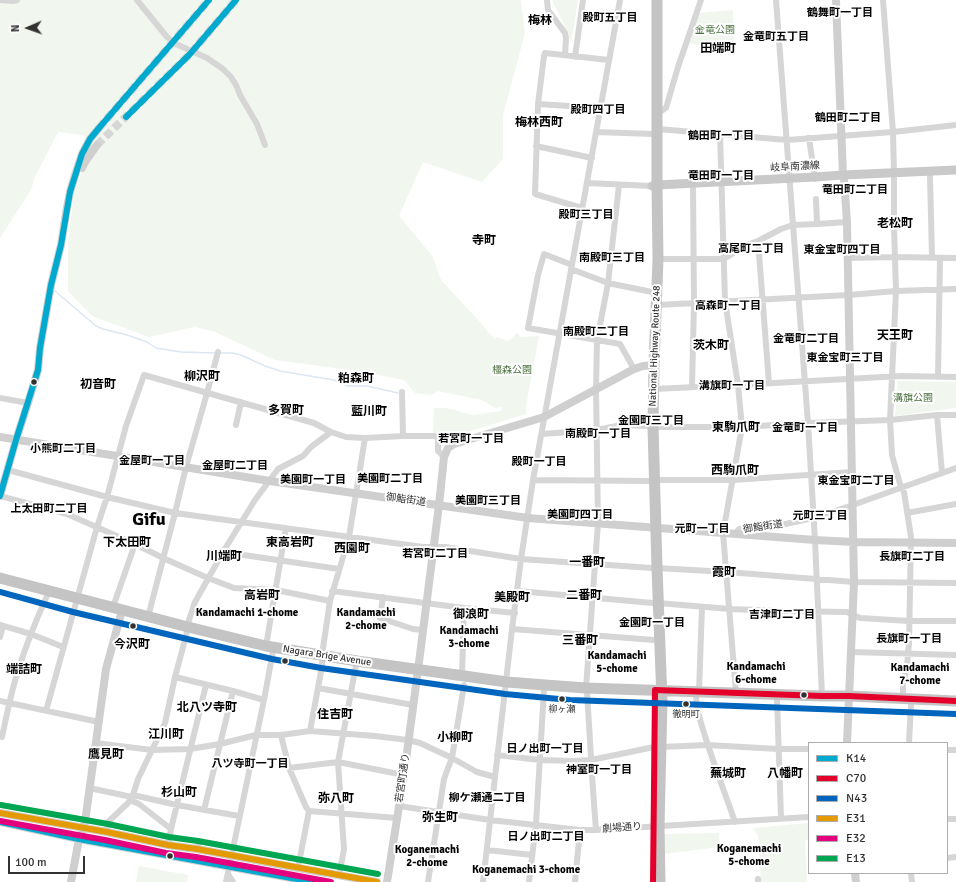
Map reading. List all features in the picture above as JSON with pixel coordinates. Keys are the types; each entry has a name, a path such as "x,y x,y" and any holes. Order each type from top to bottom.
{"highway":[{"name":"National Highway Route 248","path":"651,427 654,389 652,365 657,305 658,259 655,186 653,0"},
{"name":"National Highway Route 248","path":"655,131 658,113 657,0"},
{"name":"National Highway Route 248","path":"655,186 650,259 652,292 651,427 658,693"},
{"name":"Nagara Brige Avenue","path":"0,578 76,601 270,649 322,658 544,690 586,690"},
{"name":"Nagara Brige Avenue","path":"0,584 47,596 76,601"},
{"name":"National Highway Route 248","path":"655,603 654,640 658,693"},
{"name":"Nagara Brige Avenue","path":"117,611 148,617 188,629"},
{"name":"Nagara Brige Avenue","path":"322,658 356,665 418,672 463,680 586,690 697,694"},
{"path":"653,882 656,827 658,693"},
{"path":"697,694 736,693 822,696 956,706"},
{"path":"697,694 777,700 849,699"},
{"path":"907,702 956,701"},
{"path":"656,827 660,882"}],"main road":[{"name":"岐阜南濃線","path":"655,186 894,175 956,170"},
{"name":"岐阜南濃線","path":"894,175 956,175"},
{"name":"岐阜南濃線","path":"655,186 693,186 722,183"}],"street":[{"path":"0,0 17,0"},
{"path":"137,0 167,37 172,41 207,58 224,69 236,85 240,95 257,124 265,145"},
{"path":"547,0 548,10 566,38 565,56"},
{"path":"574,57 583,0"},
{"path":"483,882 497,755 507,684 512,629 533,480 620,0"},
{"path":"658,113 666,108 678,67 701,0"},
{"path":"776,0 808,423 822,696"},
{"path":"836,0 841,136 847,222 854,542 854,615 847,742"},
{"path":"883,0 893,132 896,291 890,420 892,455 904,492 911,537 908,654 903,684 907,702 909,742"},
{"path":"582,208 535,194 538,104 544,56 545,53 609,60"},
{"path":"538,104 600,108"},
{"path":"596,132 655,131 720,134 787,140 893,132 956,125"},
{"path":"99,128 90,139 82,154 70,192 61,245 49,295 38,370 0,496 67,514 208,578 234,588 276,590 330,601"},
{"path":"720,134 725,301 738,385 742,427 723,533 736,693"},
{"path":"809,138 815,179"},
{"path":"70,192 84,162 97,145"},
{"path":"536,146 592,158"},
{"path":"930,176 932,257"},
{"path":"588,183 655,186"},
{"path":"596,830 586,690 598,523 596,430 597,340 608,282 619,185"},
{"path":"692,387 694,303 693,186"},
{"path":"816,199 817,224"},
{"path":"658,259 724,259 744,246 758,241 781,228 793,225 847,222"},
{"path":"758,241 769,383"},
{"path":"634,368 620,344 528,328 538,275 544,254 608,282 652,292"},
{"path":"848,258 956,258"},
{"path":"938,377 940,258"},
{"path":"657,305 799,298 896,291 956,289"},
{"path":"148,617 186,467 218,352"},
{"path":"438,438 438,450 444,457 448,448 454,444 544,417 634,368 652,365"},
{"path":"46,711 97,527 108,497 126,426 144,375 314,423 331,432 346,437 365,438 435,436 438,438 449,439 454,444"},
{"path":"654,389 892,376 956,376"},
{"path":"402,392 403,436"},
{"path":"0,398 28,404"},
{"path":"236,425 241,402"},
{"path":"542,434 596,430 622,425 651,427 742,427 890,420 937,415 956,415"},
{"path":"937,415 942,473"},
{"path":"107,832 108,822 131,797 165,723 189,620 195,602 208,578 255,500 278,469 303,456 311,447 331,432"},
{"name":"御鮨街道","path":"0,437 270,481 528,518 735,534 739,529 781,525 813,518 956,468"},
{"path":"310,731 318,688 330,601 349,537 365,438"},
{"name":"若宮町通り","path":"387,882 418,672 444,457"},
{"path":"8,470 108,497 175,513 424,547 445,547 521,559 727,572 854,582 956,583"},
{"path":"533,480 733,480 852,472"},
{"path":"907,513 956,504"},
{"path":"226,882 264,700 276,590 286,528"},
{"path":"735,534 854,542 956,543"},
{"path":"71,882 79,839 84,828 106,669 117,611 135,544"},
{"path":"224,552 339,569"},
{"path":"332,591 515,613"},
{"path":"518,592 730,609 847,612 860,618 909,621 956,621"},
{"path":"0,736 2,737 9,703 18,671 31,634 47,596"},
{"path":"383,597 380,618 413,629 423,630"},
{"path":"702,607 696,702 708,746 735,822"},
{"path":"428,882 444,779 452,758 463,680 464,608"},
{"path":"0,637 2,625 31,634 63,647"},
{"path":"512,629 654,640"},
{"path":"851,652 956,655"},
{"path":"339,876 344,849 338,762 356,665"},
{"path":"175,677 264,700"},
{"path":"168,845 206,684"},
{"path":"318,688 413,705"},
{"path":"528,882 536,824 544,690"},
{"path":"204,810 233,691"},
{"path":"777,700 781,818"},
{"path":"0,701 99,722"},
{"path":"95,743 152,750 190,749 220,744 256,735 281,735 310,731 383,736 420,742 477,772 495,777"},
{"path":"281,735 289,768 309,811 298,868"},
{"path":"497,755 540,760 573,761 591,760 657,747 708,746 808,749"},
{"path":"289,768 338,762 404,775"},
{"path":"89,788 239,816"},
{"path":"131,797 171,829"},
{"name":"劇場通り","path":"399,806 490,820 580,830 656,827 808,817"},
{"path":"309,811 397,818"},
{"path":"0,813 107,832 168,845 198,845 231,855 377,882"},
{"path":"0,822 228,870 313,882"},
{"path":"575,882 580,830"},
{"path":"487,850 532,855"},
{"path":"228,870 233,882"}],"green space":[{"name":"橿森公園","path":"0,0 521,0 525,33 503,115 503,159 482,182 423,162 399,216 433,257 441,280 495,340 496,337 509,341 517,333 521,337 539,336 526,406 526,414 464,433 433,433 434,408 447,408 472,415 501,411 502,407 495,408 482,400 438,391 431,395 415,393 404,380 358,371 275,360 215,332 195,327 149,337 92,316 68,291 68,242 74,194 90,151 84,135 58,132 35,177 31,190 0,238"},
{"path":"552,0 578,0 571,44 568,33"},
{"name":"金竜公園","path":"733,10 734,50 719,50 688,43 699,13"},
{"name":"溝旗公園","path":"898,381 956,382 956,408 895,416"},
{"path":"808,823 808,840 805,841 807,882 761,882 758,835 753,828"},
{"path":"719,833 719,847 664,854 663,834"},
{"path":"139,866 188,875 187,882 136,882"}],"waterway":[{"path":"55,291 96,326 103,329 147,342 156,348 181,352 215,353"},
{"path":"219,353 241,355 280,371 334,380 348,386 367,386 398,393"}],"tunnel":[{"path":"99,128 209,0"},
{"path":"97,145 190,54 236,0"}],"transit line":[{"name":"K14","path":"0,496 38,370 40,348 51,285 61,245 70,192 82,154 90,139 99,128 209,0"},
{"name":"K14","path":"126,117 190,54 236,0"},
{"name":"N43","path":"0,592 73,612 272,659 321,668 505,694 570,700 956,714"},
{"name":"C70","path":"653,882 655,690 956,701"},
{"name":"E13","path":"1,805 108,824 169,837 378,874"},
{"name":"E31","path":"0,813 107,832 168,845 377,882"},
{"name":"E32","path":"0,821 105,840 166,853 196,857 331,882"},
{"name":"K14","path":"0,822 79,839 313,882"}],"place":[{"name":"柳ヶ瀬","path":"562,699"},
{"name":"徹明町","path":"686,704"}],"district":[{"name":"鶴舞町一丁目","path":"840,13"},
{"name":"殿町五丁目","path":"610,18"},
{"name":"梅林","path":"540,21"},
{"name":"金竜町五丁目","path":"776,37"},
{"name":"田端町","path":"718,49"},
{"name":"殿町四丁目","path":"598,110"},
{"name":"鶴田町二丁目","path":"848,118"},
{"name":"梅林西町","path":"539,123"},
{"name":"鶴田町一丁目","path":"721,136"},
{"name":"竜田町一丁目","path":"721,176"},
{"name":"竜田町二丁目","path":"855,190"},
{"name":"殿町三丁目","path":"586,215"},
{"name":"老松町","path":"895,224"},
{"name":"寺町","path":"484,241"},
{"name":"高尾町二丁目","path":"751,249"},
{"name":"東金宝町四丁目","path":"842,250"},
{"name":"南殿町三丁目","path":"612,258"},
{"name":"高森町一丁目","path":"728,306"},
{"name":"南殿町二丁目","path":"596,332"},
{"name":"天王町","path":"895,336"},
{"name":"金竜町二丁目","path":"806,339"},
{"name":"茨木町","path":"711,346"},
{"name":"東金宝町三丁目","path":"845,358"},
{"name":"柳沢町","path":"202,377"},
{"name":"粕森町","path":"356,379"},
{"name":"初音町","path":"98,385"},
{"name":"溝旗町一丁目","path":"732,386"},
{"name":"多賀町","path":"286,411"},
{"name":"藍川町","path":"369,412"},
{"name":"金園町三丁目","path":"651,421"},
{"name":"東駒爪町","path":"736,428"},
{"name":"金竜町一丁目","path":"805,428"},
{"name":"南殿町一丁目","path":"598,434"},
{"name":"若宮町一丁目","path":"471,439"},
{"name":"小熊町二丁目","path":"63,449"},
{"name":"金屋町一丁目","path":"152,461"},
{"name":"殿町一丁目","path":"539,462"},
{"name":"金屋町二丁目","path":"235,466"},
{"name":"西駒爪町","path":"735,471"},
{"name":"美園町二丁目","path":"390,479"},
{"name":"美園町一丁目","path":"313,480"},
{"name":"東金宝町二丁目","path":"856,481"},
{"name":"美園町三丁目","path":"488,501"},
{"name":"上太田町二丁目","path":"49,509"},
{"name":"美園町四丁目","path":"580,515"},
{"name":"元町三丁目","path":"820,516"},
{"name":"Gifu","path":"149,520"},
{"name":"元町一丁目","path":"702,529"},
{"name":"下太田町","path":"127,543"},
{"name":"東高岩町","path":"290,543"},
{"name":"西園町","path":"352,549"},
{"name":"若宮町二丁目","path":"435,554"},
{"name":"川端町","path":"224,557"},
{"name":"長旗町二丁目","path":"912,557"},
{"name":"一番町","path":"587,563"},
{"name":"霞町","path":"724,573"},
{"name":"高岩町","path":"262,596"},
{"name":"二番町","path":"584,596"},
{"name":"美殿町","path":"512,598"},
{"name":"Kandamachi 1-chome","path":"247,613"},
{"name":"御浪町","path":"471,615"},
{"name":"吉津町二丁目","path":"782,615"},
{"name":"Kandamachi 2-chome","path":"366,619"},
{"name":"金園町一丁目","path":"652,623"},
{"name":"Kandamachi 3-chome","path":"469,637"},
{"name":"長旗町一丁目","path":"909,639"},
{"name":"三番町","path":"580,641"},
{"name":"今沢町","path":"132,645"},
{"name":"Kandamachi 5-chome","path":"617,662"},
{"name":"端詰町","path":"24,670"},
{"name":"Kandamachi 6-chome","path":"756,673"},
{"name":"Kandamachi 7-chome","path":"920,674"},
{"name":"北八ツ寺町","path":"207,708"},
{"name":"住吉町","path":"335,715"},
{"name":"江川町","path":"166,735"},
{"name":"小柳町","path":"455,738"},
{"name":"日ノ出町一丁目","path":"545,749"},
{"name":"鷹見町","path":"106,755"},
{"name":"八ツ寺町一丁目","path":"250,764"},
{"name":"神室町一丁目","path":"599,770"},
{"name":"蕪城町","path":"728,774"},
{"name":"八幡町","path":"785,774"},
{"name":"杉山町","path":"179,793"},
{"name":"柳ケ瀬通二丁目","path":"487,798"},
{"name":"弥八町","path":"336,799"},
{"name":"弥生町","path":"440,818"},
{"name":"日ノ出町二丁目","path":"546,837"},
{"name":"Koganemachi 5-chome","path":"749,855"},
{"name":"Koganemachi 2-chome","path":"427,856"},
{"name":"Koganemachi 3-chome","path":"526,870"}]}
